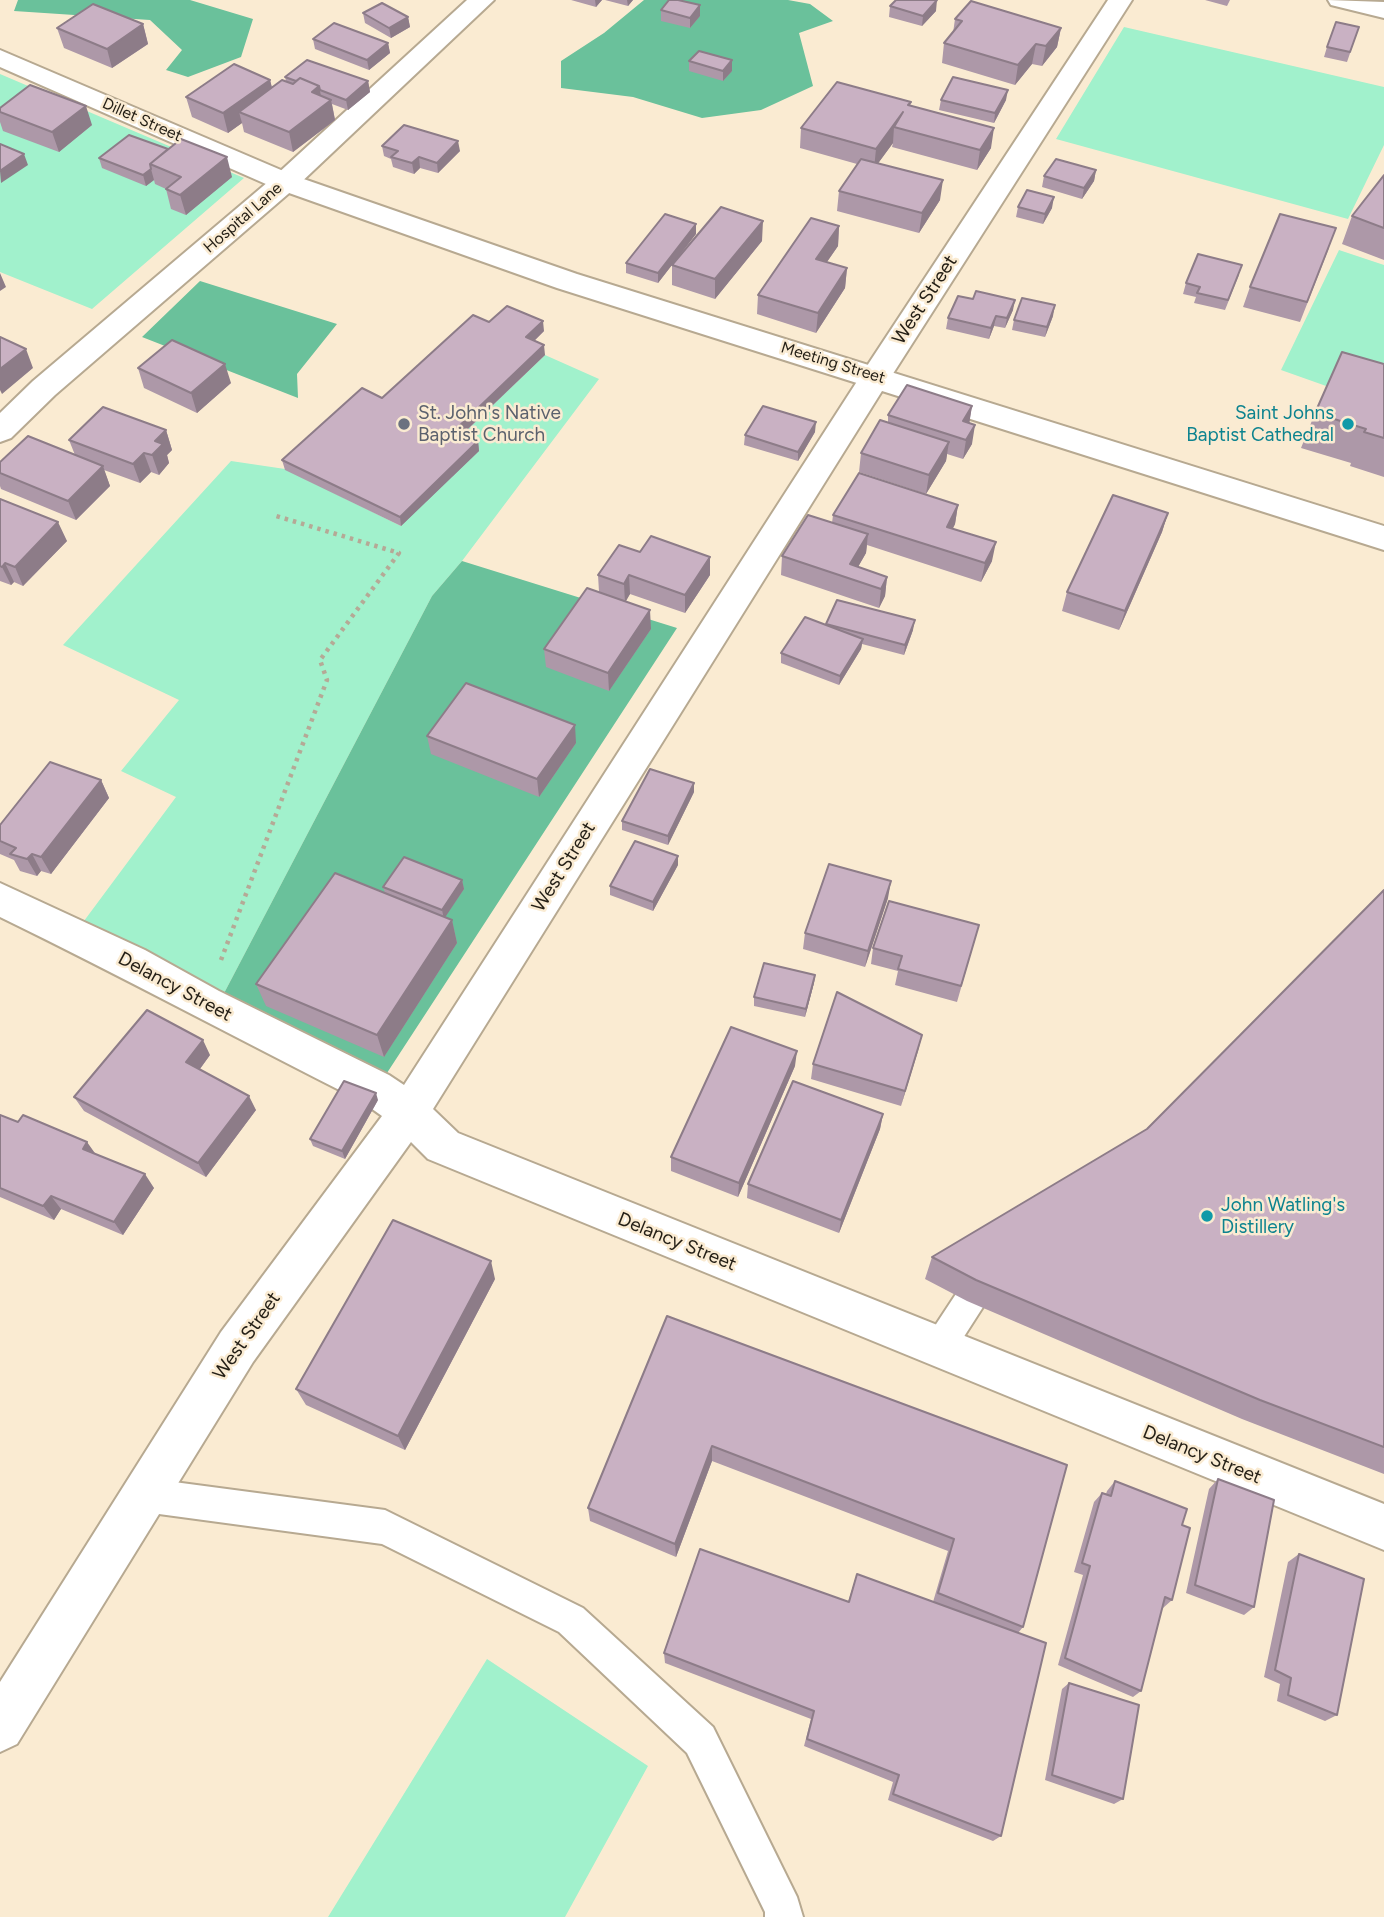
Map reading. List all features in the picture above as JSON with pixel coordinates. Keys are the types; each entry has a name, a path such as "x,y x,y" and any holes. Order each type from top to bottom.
{"street":[{"name":"Hospital Lane","path":"0,431 44,388 285,182 482,0"},
{"name":"West Street","path":"0,1727 237,1347 409,1112 876,376 1120,0"},
{"path":"1340,0 1384,10"},
{"name":"Dillet Street","path":"0,58 285,182"},
{"name":"Meeting Street","path":"285,182 567,281 1384,538"},
{"name":"Delancy Street","path":"0,899 131,962 205,1003 375,1088 409,1112 443,1146 938,1349 1384,1527"}],"lane":[{"path":"938,1349 985,1275 1007,1259"},
{"path":"144,1495 385,1527 571,1620 700,1740 784,1917"}],"path":[{"path":"205,1003 327,680 320,660 399,553 273,515"}],"green space":[{"path":"18,0 190,0 253,19 241,57 188,77 166,70 182,50 150,20 14,11"},
{"path":"644,0 788,0 810,4 833,21 799,33 813,86 761,110 702,118 633,97 561,88 561,61 604,33"},
{"path":"1124,27 1384,87 1384,145 1348,219 1056,139"},
{"path":"0,74 244,178 92,309 0,272"},
{"path":"1339,250 1384,265 1384,400 1329,387 1281,370"},
{"path":"200,281 337,324 297,374 298,398 142,337"},
{"path":"545,355 599,379 462,561 432,596 221,999 81,925 176,797 121,771 179,700 63,645 231,461 285,469 401,526 455,441"},
{"path":"462,561 677,628 385,1076 221,999 432,596"},
{"path":"487,1659 648,1766 565,1917 328,1917"}],"building":[{"path":"669,0 700,5 690,18 661,10"},
{"path":"896,0 937,0 923,16 890,6"},
{"path":"971,1 1061,28 1046,46 1036,44 1018,65 944,43 962,21 955,19"},
{"path":"382,3 408,17 389,28 363,13"},
{"path":"93,4 143,24 107,49 57,28"},
{"path":"1336,22 1359,27 1350,52 1327,47"},
{"path":"334,23 388,43 367,60 313,39"},
{"path":"699,51 732,60 723,71 689,61"},
{"path":"307,60 368,81 346,100 320,90 319,86 300,78 296,81 285,77"},
{"path":"234,64 270,80 223,113 186,97"},
{"path":"953,77 1008,90 995,113 941,100"},
{"path":"300,78 319,86 312,92 331,100 289,132 239,112 282,80 293,84"},
{"path":"837,82 911,102 908,105 994,128 980,150 894,127 903,112 876,149 801,128"},
{"path":"30,85 86,106 52,132 0,112 0,108"},
{"path":"404,125 458,141 437,163 419,157 412,163 391,157 398,151 382,146"},
{"path":"129,135 168,149 150,164 151,169 143,175 99,158"},
{"path":"181,139 227,157 180,195 166,189 181,177 150,164"},
{"path":"0,144 24,154 0,171"},
{"path":"861,159 943,180 922,213 839,191"},
{"path":"1056,159 1096,170 1084,188 1044,176"},
{"path":"1384,175 1384,228 1352,216"},
{"path":"1027,190 1054,197 1045,214 1018,207"},
{"path":"721,207 763,221 715,279 672,265"},
{"path":"665,214 696,224 658,273 626,263"},
{"path":"1280,214 1336,228 1307,302 1250,287"},
{"path":"811,218 839,226 816,259 847,268 818,313 758,295"},
{"path":"1198,254 1242,265 1228,300 1197,293 1200,287 1186,283"},
{"path":"976,291 1015,300 1007,318 996,316 991,328 948,318 958,296 973,299"},
{"path":"1022,298 1055,305 1047,327 1014,320"},
{"name":"St. John's Native Baptist Church","path":"507,306 543,321 526,337 544,345 454,431 478,441 400,517 282,460 362,388 382,398 473,315 489,322"},
{"path":"0,337 26,349 0,369"},
{"path":"172,340 225,364 191,393 138,368"},
{"path":"1342,352 1384,364 1384,438 1364,432 1366,429 1315,413"},
{"path":"907,385 972,406 963,421 975,425 966,440 888,415"},
{"path":"763,406 816,422 798,452 745,435"},
{"path":"103,407 166,430 155,441 163,444 152,455 144,453 133,464 69,440"},
{"path":"880,420 949,442 929,475 861,453"},
{"path":"28,436 103,466 68,501 0,473 0,462"},
{"path":"859,473 958,505 947,527 996,542 985,563 833,515"},
{"path":"1113,495 1168,513 1125,611 1067,592"},
{"path":"0,499 58,522 15,567 5,563 0,566"},
{"path":"808,515 868,534 850,564 887,577 881,589 782,556"},
{"path":"651,536 710,557 685,595 629,575 624,584 598,575 619,545 640,552"},
{"path":"587,588 650,610 608,673 544,649"},
{"path":"837,600 915,620 905,645 826,624"},
{"path":"805,617 863,639 840,676 781,653"},
{"path":"466,683 575,725 537,779 427,736"},
{"path":"50,762 101,780 41,857 32,854 27,859 10,854 16,848 0,841 0,825"},
{"path":"650,769 694,783 668,836 622,821"},
{"path":"635,841 678,856 653,902 610,886"},
{"path":"404,857 462,880 442,910 383,887"},
{"path":"829,864 891,881 868,951 805,933"},
{"path":"335,873 452,920 377,1035 256,984"},
{"name":"John Watling's Distillery","path":"1384,890 1384,1447 1260,1400 976,1280 932,1257 1147,1129"},
{"path":"889,901 979,925 961,986 898,969 902,956 873,948"},
{"path":"764,963 815,975 806,1009 754,997"},
{"path":"837,992 922,1035 905,1091 813,1064"},
{"path":"147,1010 203,1040 186,1062 249,1096 198,1163 74,1097"},
{"path":"731,1027 797,1051 739,1183 671,1157"},
{"path":"344,1081 376,1093 342,1151 310,1139"},
{"path":"793,1081 883,1114 841,1220 748,1184"},
{"path":"0,1115 18,1122 23,1115 87,1142 83,1149 145,1174 114,1222 51,1196 43,1206 0,1188"},
{"path":"393,1220 491,1261 398,1436 296,1389"},
{"path":"667,1316 1067,1465 1023,1627 938,1593 954,1539 712,1446 675,1544 588,1508"},
{"path":"1218,1479 1274,1500 1254,1607 1195,1585"},
{"path":"1115,1481 1187,1509 1182,1525 1190,1528 1172,1600 1165,1597 1141,1691 1065,1658 1090,1566 1082,1563 1102,1493 1111,1496"},
{"path":"700,1549 849,1602 857,1574 1046,1643 1001,1836 893,1794 899,1775 807,1739 814,1711 664,1653"},
{"path":"1299,1554 1364,1579 1337,1715 1288,1695 1291,1678 1275,1670"},
{"path":"1069,1683 1139,1705 1123,1799 1052,1775"}],"place":[{"name":"St. John's Native Baptist Church","path":"404,424"},
{"name":"Saint Johns Baptist Cathedral","path":"1348,424"},
{"name":"John Watling's Distillery","path":"1207,1216"}]}
